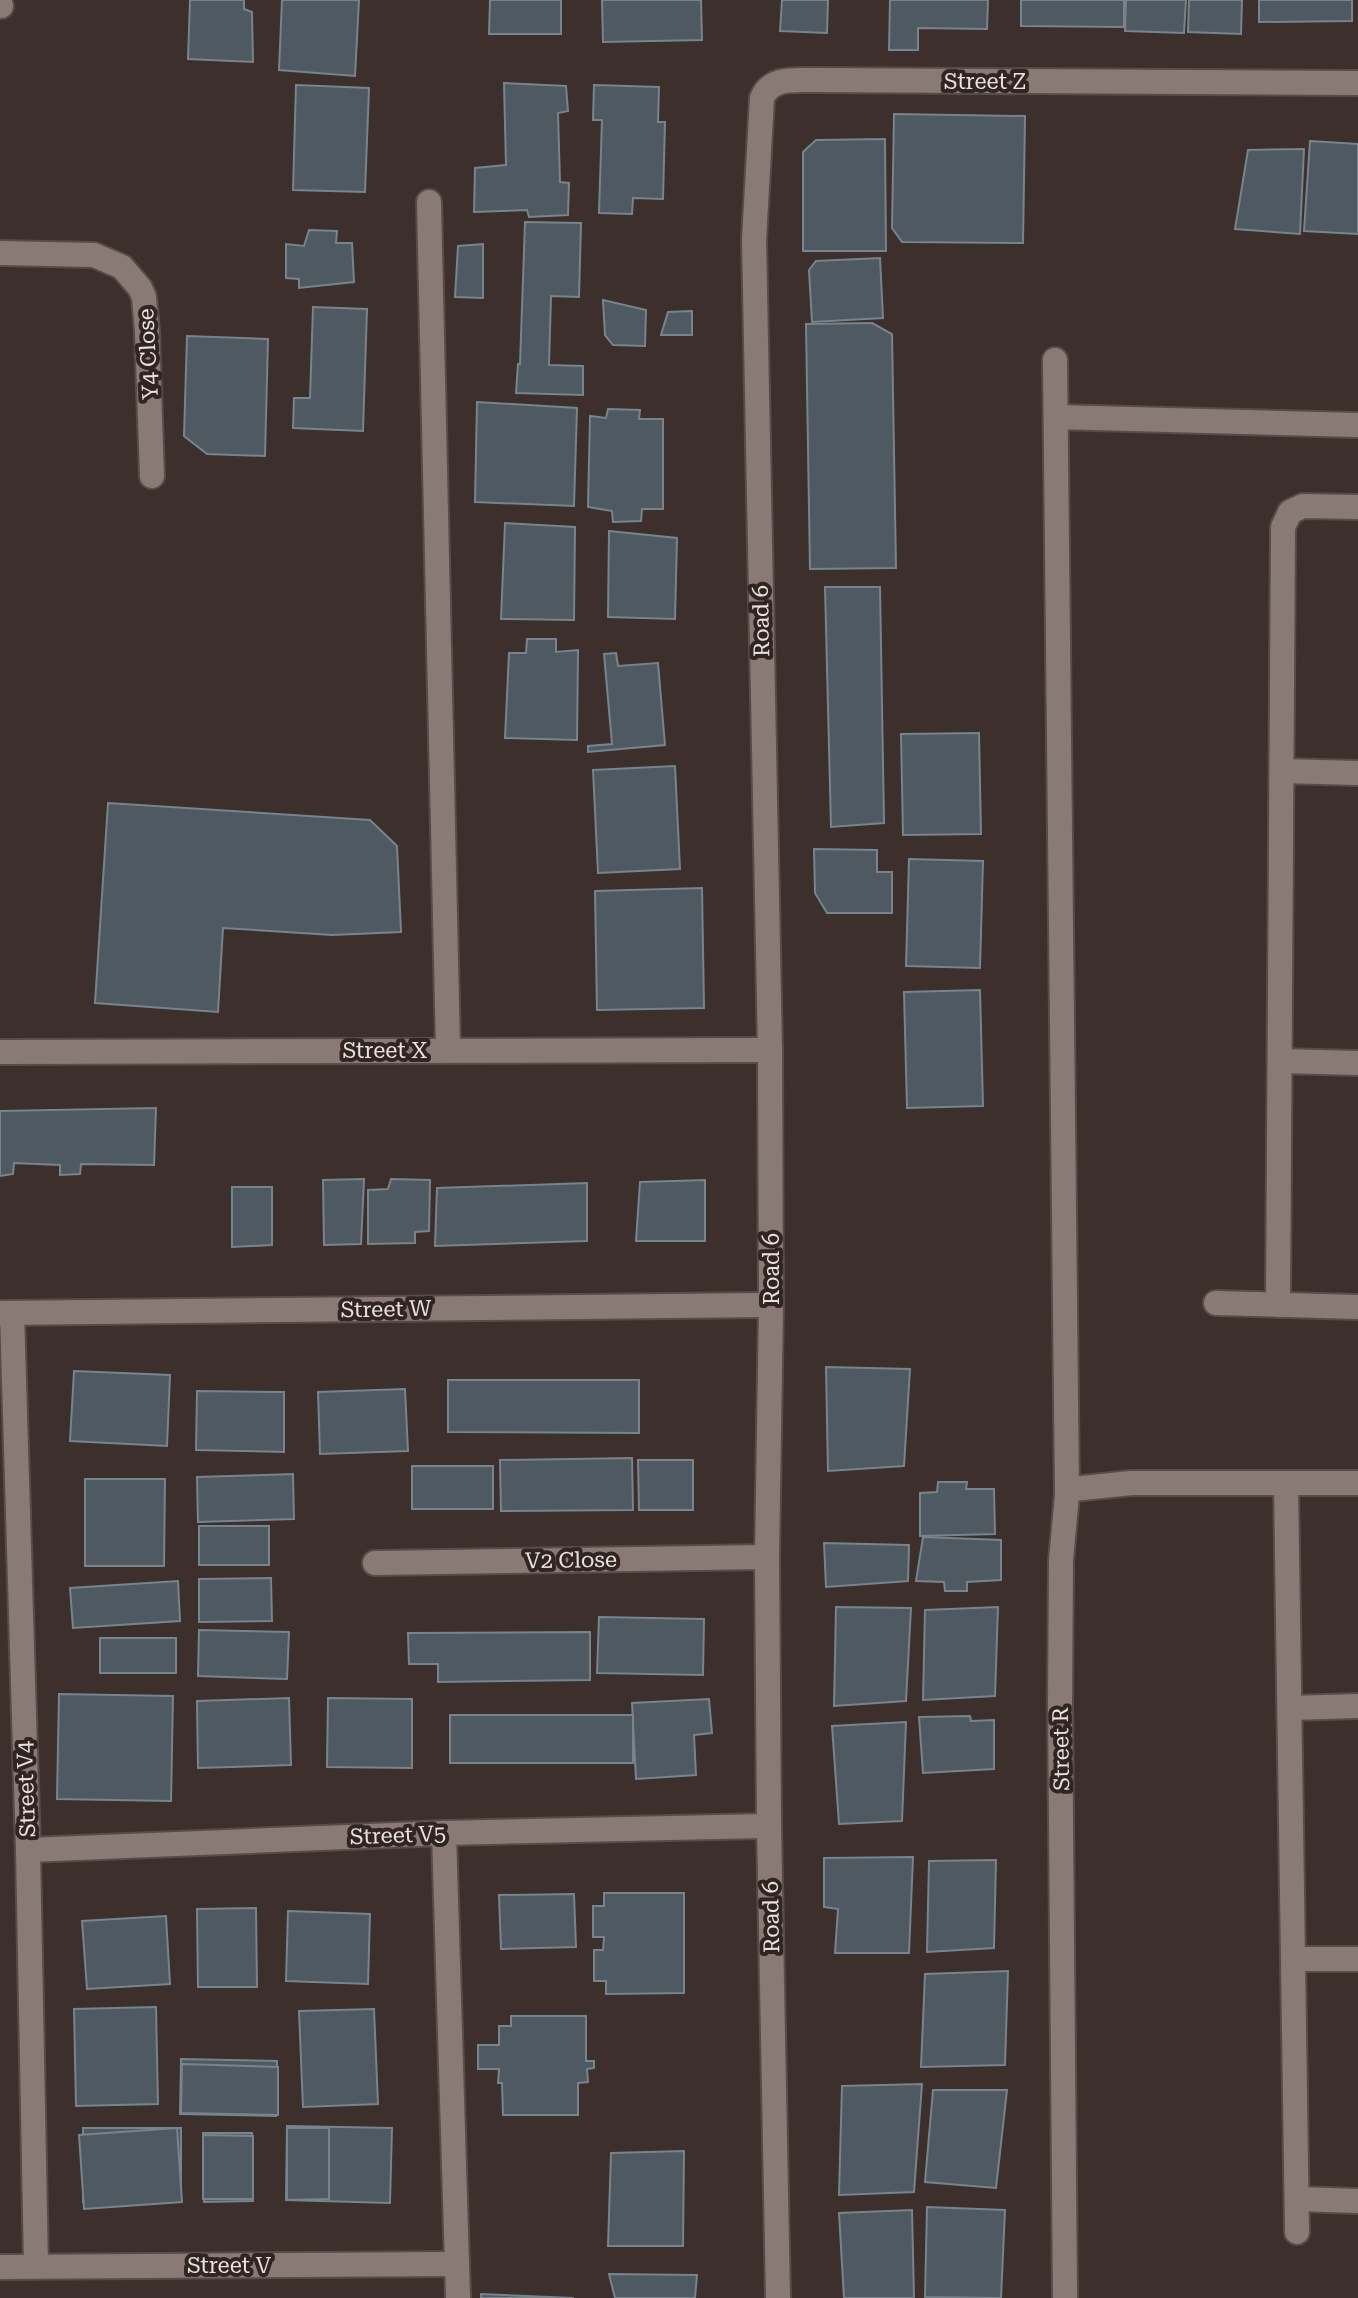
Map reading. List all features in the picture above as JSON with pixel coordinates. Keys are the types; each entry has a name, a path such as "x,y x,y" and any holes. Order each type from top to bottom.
{"street":[{"name":"Street Z","path":"754,240 762,98 766,89 776,82 1358,83"},
{"path":"429,202 448,1049"},
{"name":"Road 6","path":"754,240 770,1050 771,1305 767,1557 778,2298"},
{"name":"Y4 Close","path":"0,253 94,255 122,267 140,288 144,297 147,332 152,476"},
{"name":"Street R","path":"1055,360 1067,1495 1061,1560 1060,1703 1065,2298"},
{"path":"1056,417 1358,425"},
{"path":"1278,1305 1283,527 1290,512 1303,506 1358,507"},
{"path":"1282,771 1358,773"},
{"name":"Street X","path":"0,1052 770,1050"},
{"path":"1280,1061 1358,1063"},
{"path":"1216,1303 1358,1307"},
{"name":"Street W","path":"6,1313 771,1305"},
{"name":"Street V4","path":"6,1313 28,1850 36,2266"},
{"path":"1067,1495 1073,1489 1131,1483 1358,1483"},
{"path":"1286,1483 1297,2232"},
{"name":"V2 Close","path":"375,1563 767,1557"},
{"path":"1290,1708 1358,1706"},
{"name":"Street V5","path":"28,1850 444,1833 769,1826"},
{"path":"444,1833 458,2298"},
{"path":"1293,1959 1358,1959"},
{"path":"1297,2199 1358,2201"},
{"name":"Street V","path":"0,2267 457,2264"}],"building":[{"path":"190,0 244,0 244,9 252,12 253,62 188,59"},
{"path":"282,0 359,0 355,76 279,70"},
{"path":"490,0 561,0 561,34 489,34"},
{"path":"602,0 701,0 702,40 603,42"},
{"path":"782,0 828,0 827,33 780,31"},
{"path":"890,0 988,0 987,29 918,28 918,50 889,50"},
{"path":"1021,0 1124,0 1124,27 1021,26"},
{"path":"1126,0 1186,0 1184,33 1125,31"},
{"path":"1189,0 1242,0 1241,34 1188,32"},
{"path":"1259,0 1352,0 1352,21 1259,22"},
{"path":"504,83 566,86 568,111 558,113 560,182 569,183 568,215 529,217 527,210 474,212 475,168 506,165"},
{"path":"296,85 369,88 365,192 293,190"},
{"path":"594,85 659,87 658,122 665,122 663,199 633,198 632,214 599,213 602,120 593,120"},
{"path":"894,114 1025,116 1023,243 902,242 892,228"},
{"path":"885,139 886,251 803,251 803,152 816,140"},
{"path":"1310,141 1358,144 1358,234 1304,231"},
{"path":"1304,149 1300,234 1235,229 1248,150"},
{"path":"525,222 581,223 579,297 551,296 549,365 583,366 583,395 516,393 520,364"},
{"path":"309,230 337,231 336,243 352,243 354,282 299,288 299,279 286,278 286,244 304,246"},
{"path":"483,244 483,298 455,297 458,246"},
{"path":"880,258 883,318 812,322 809,270 816,261"},
{"path":"603,300 646,310 645,346 613,345 605,335"},
{"path":"313,307 367,309 363,431 293,428 294,398 310,398"},
{"path":"692,311 692,335 661,335 668,312"},
{"path":"872,323 892,334 896,568 810,569 806,324"},
{"path":"187,336 268,339 265,456 207,454 184,436"},
{"path":"477,402 577,408 574,506 475,502"},
{"path":"608,409 640,410 639,419 663,419 663,509 642,509 641,521 613,522 612,511 588,507 590,416 606,418"},
{"path":"505,523 575,527 574,620 501,619"},
{"path":"609,531 677,538 675,619 608,617"},
{"path":"825,587 880,587 884,823 831,827"},
{"path":"527,639 556,639 556,652 578,650 577,740 505,738 509,653 526,653"},
{"path":"616,653 618,666 658,663 665,745 588,752 588,746 612,744 604,654"},
{"path":"979,733 981,834 903,835 901,734"},
{"path":"675,766 680,869 598,873 593,770"},
{"path":"108,803 370,820 397,846 401,932 332,935 223,928 218,1012 95,1003"},
{"path":"814,849 877,850 877,872 892,872 892,913 827,913 815,893"},
{"path":"909,859 983,861 980,968 906,966"},
{"path":"702,888 704,1008 597,1010 595,891"},
{"path":"980,990 983,1106 907,1108 904,992"},
{"path":"156,1108 154,1165 81,1164 80,1174 60,1175 60,1165 14,1163 13,1174 0,1176 0,1111"},
{"path":"364,1179 361,1244 324,1245 323,1180"},
{"path":"391,1179 430,1180 429,1231 415,1232 415,1243 368,1244 368,1190 388,1189"},
{"path":"705,1180 705,1241 636,1241 640,1182"},
{"path":"587,1183 587,1241 435,1246 437,1188"},
{"path":"232,1187 272,1187 272,1245 232,1247"},
{"path":"826,1367 910,1369 904,1466 828,1471"},
{"path":"74,1371 170,1375 167,1446 70,1441"},
{"path":"448,1380 639,1380 639,1433 448,1432"},
{"path":"405,1389 408,1451 320,1454 318,1392"},
{"path":"197,1391 284,1392 284,1452 196,1450"},
{"path":"632,1458 633,1510 501,1511 500,1460"},
{"path":"638,1460 693,1460 693,1510 639,1510"},
{"path":"412,1466 493,1466 493,1509 412,1509"},
{"path":"293,1474 294,1519 198,1522 197,1477"},
{"path":"85,1479 165,1479 164,1566 85,1566"},
{"path":"938,1482 967,1482 966,1489 994,1489 995,1534 920,1536 920,1493 937,1492"},
{"path":"199,1526 269,1526 269,1565 199,1565"},
{"path":"923,1537 1001,1540 1001,1580 967,1582 967,1591 945,1591 944,1582 916,1581"},
{"path":"824,1543 909,1545 908,1581 826,1587"},
{"path":"271,1578 272,1621 199,1622 199,1579"},
{"path":"178,1581 180,1621 73,1628 70,1588"},
{"path":"836,1607 911,1608 906,1701 834,1706"},
{"path":"998,1607 995,1696 923,1700 925,1610"},
{"path":"599,1617 704,1619 703,1675 597,1673"},
{"path":"199,1630 289,1632 287,1679 198,1676"},
{"path":"590,1632 590,1680 438,1682 438,1664 409,1664 408,1633"},
{"path":"100,1638 176,1638 176,1673 100,1673"},
{"path":"59,1694 173,1696 171,1801 57,1799"},
{"path":"289,1698 291,1765 198,1768 197,1701"},
{"path":"328,1698 412,1699 412,1768 327,1767"},
{"path":"709,1699 712,1733 694,1735 696,1775 636,1779 632,1703"},
{"path":"450,1715 633,1715 633,1763 450,1763"},
{"path":"970,1716 971,1721 994,1720 994,1769 923,1773 919,1717"},
{"path":"906,1722 902,1821 839,1824 832,1726"},
{"path":"913,1857 909,1953 835,1953 838,1909 824,1907 824,1858"},
{"path":"996,1860 994,1948 927,1952 929,1861"},
{"path":"604,1893 684,1893 684,1993 606,1994 606,1981 594,1981 594,1950 603,1950 604,1937 593,1937 593,1906 604,1906"},
{"path":"574,1894 576,1947 501,1949 499,1895"},
{"path":"256,1908 257,1987 198,1987 197,1909"},
{"path":"288,1911 370,1914 368,1984 286,1981"},
{"path":"166,1916 170,1984 87,1989 82,1921"},
{"path":"1008,1971 1005,2065 921,2067 925,1974"},
{"path":"156,2007 158,2104 76,2106 74,2009"},
{"path":"374,2009 378,2104 303,2107 299,2011"},
{"path":"511,2016 586,2016 586,2061 594,2061 594,2068 587,2069 588,2082 578,2083 578,2115 503,2115 499,2069 478,2069 478,2045 499,2045 499,2026 511,2026"},
{"path":"181,2059 277,2061 276,2116 180,2114"},
{"path":"182,2064 278,2067 278,2115 181,2113"},
{"path":"922,2084 914,2192 839,2195 842,2086"},
{"path":"933,2090 1007,2090 996,2188 925,2182"},
{"path":"287,2126 392,2128 390,2203 286,2200"},
{"path":"83,2128 181,2128 181,2202 83,2202"},
{"path":"177,2128 182,2202 84,2209 79,2135"},
{"path":"287,2128 329,2128 329,2199 287,2200"},
{"path":"203,2133 252,2133 253,2201 204,2202"},
{"path":"203,2135 253,2136 253,2199 203,2199"},
{"path":"684,2151 683,2246 608,2246 611,2153"},
{"path":"927,2207 1005,2210 1001,2298 925,2297"},
{"path":"912,2210 914,2298 844,2298 839,2213"},
{"path":"609,2274 697,2275 695,2298 615,2298"},
{"path":"481,2294 574,2298 481,2298"}]}
